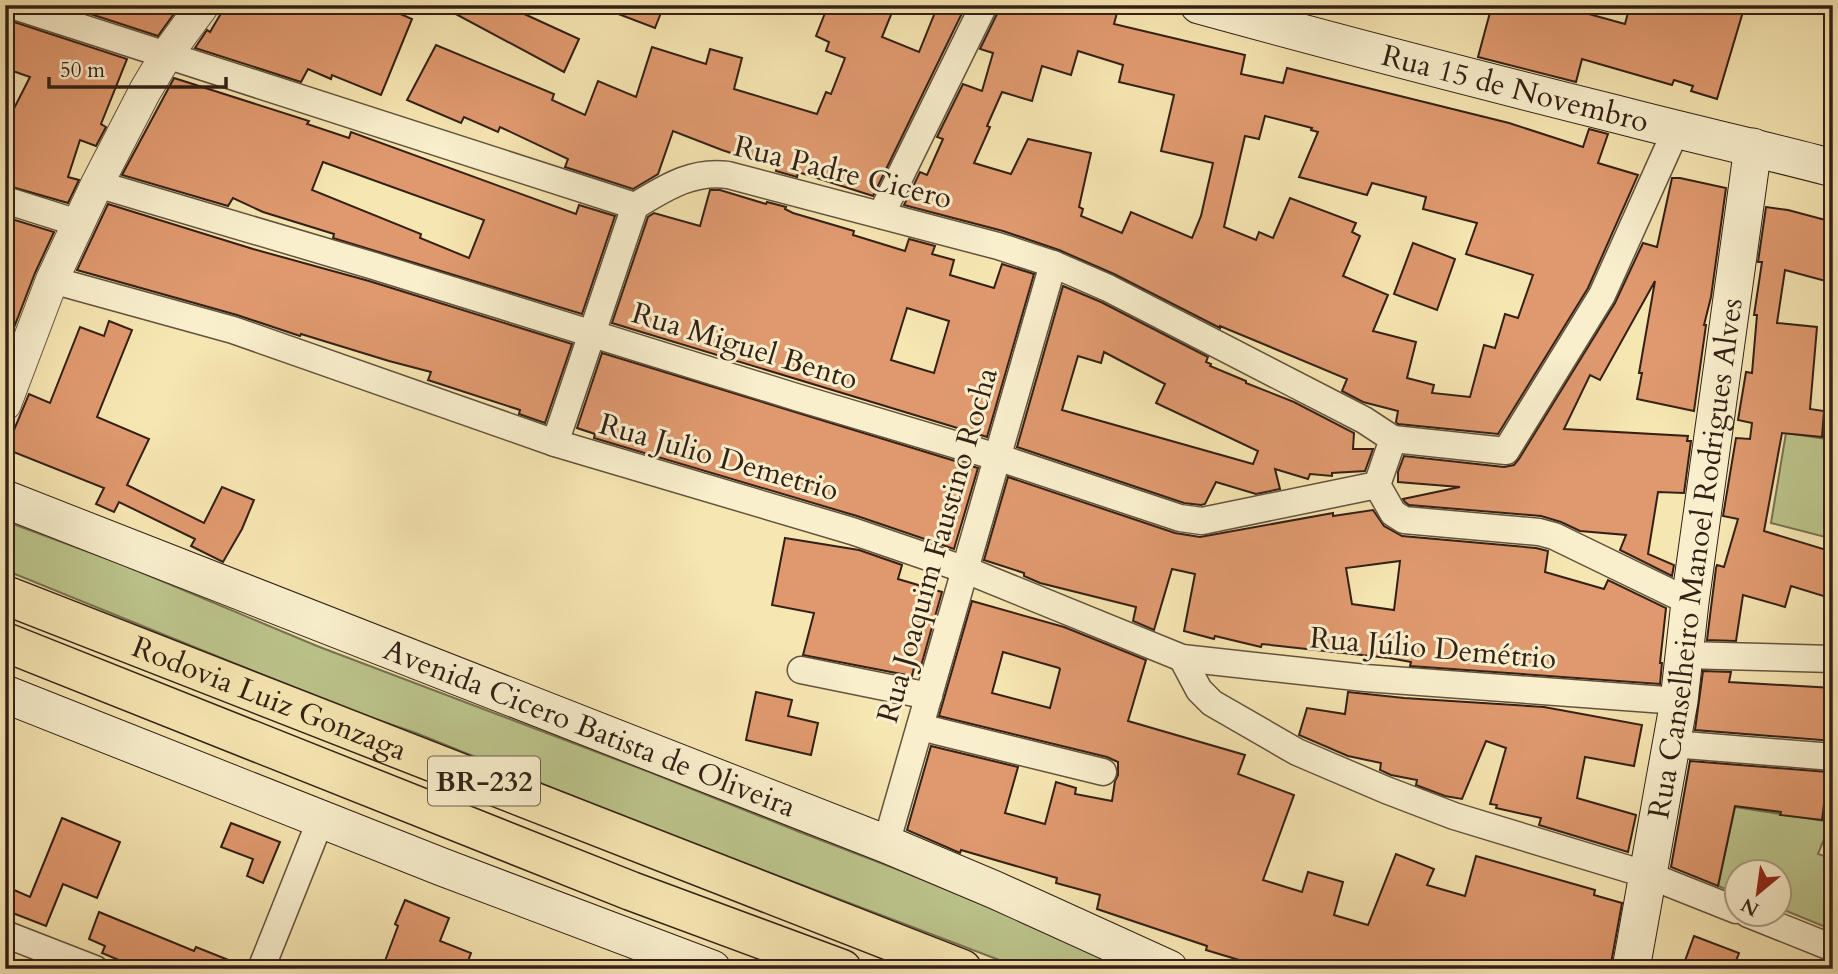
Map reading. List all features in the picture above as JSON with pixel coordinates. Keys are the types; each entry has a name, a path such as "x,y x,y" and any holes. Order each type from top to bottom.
{"highway":[{"name":"Rodovia Luiz Gonzaga","path":"5,595 962,969"},
{"name":"Rodovia Luiz Gonzaga","path":"5,642 631,891 842,969"}],"main road":[{"name":"Rua 15 de Novembro","path":"1199,5 1350,47 1833,168"},
{"name":"Rua Canselheiro Manoel Rodrigues Alves","path":"1631,969 1679,701 1690,602 1753,147"},
{"name":"Avenida Cicero Batista de Oliveira","path":"5,499 886,844 995,890 1168,969"},
{"path":"5,694 442,867 712,969"}],"street":[{"path":"11,5 635,206 555,443"},
{"path":"5,404 52,280 97,184 145,91 167,54 203,5"},
{"path":"881,215 984,5"},
{"path":"1677,128 1602,295 1506,451 1393,439 1377,485 1393,513 1404,520 1546,534 1690,602"},
{"name":"Rua Padre Cicero","path":"635,206 685,179 700,174 718,174 998,246 1054,264 1108,288 1352,413 1393,439"},
{"name":"Rua Miguel Bento","path":"97,184 997,457 1180,518 1202,521 1377,485"},
{"path":"5,200 78,223"},
{"name":"Rua Joaquim Faustino Rocha","path":"886,844 1054,264"},
{"name":"Rua Julio Demetrio","path":"52,280 233,330 555,443 852,531 965,570 1182,658"},
{"path":"1684,655 1833,659"},
{"path":"1182,658 1199,690 1212,703 1297,752 1454,816 1648,875 1722,904"},
{"name":"Rua Júlio Demétrio","path":"1182,658 1365,678 1679,701"},
{"path":"801,670 929,696"},
{"path":"919,727 1103,772"},
{"path":"1672,744 1833,757"},
{"path":"261,969 321,819"},
{"path":"1781,928 1833,948"},
{"path":"5,934 95,969"}],"green space":[{"path":"1786,433 1833,440 1833,539 1771,523"},
{"path":"5,521 121,564 317,646 899,870 1074,942 1131,969 1023,969 657,830 416,733 349,710 5,570"},
{"path":"1735,807 1831,822 1818,854 1833,859 1833,930 1792,913 1792,858 1724,858"},
{"path":"1722,867 1722,888 1718,886"}],"building":[{"path":"63,5 156,5 173,15 158,36"},
{"path":"226,5 380,5 412,19 381,95 332,75 331,79 308,69 301,82 195,48 207,30 210,32"},
{"path":"439,5 527,5 522,13 579,39 564,72"},
{"path":"600,5 664,5 655,28"},
{"path":"841,5 895,5 882,37 919,52 938,5 966,5 873,196 798,172 797,177 776,171 778,163 744,153 743,157 673,131 658,174 633,189 565,167 568,159 500,127 498,132 464,117 461,123 407,100 436,45 554,94 552,100 585,115 598,81 636,97 652,47 706,64 710,49 742,58 734,89 817,114 826,92 831,94 845,58 826,51 829,42 816,36 827,8 840,13"},
{"path":"1000,5 1094,5 1117,13 1114,24 1245,55 1241,74 1283,83 1287,68 1509,123 1583,147 1589,129 1608,134 1598,163 1638,175 1588,288 1498,434 1398,424 1398,411 1363,402 1342,391 1347,379 1220,328 1114,274 1059,250 1003,231 904,205 920,172 927,175 943,139 937,137 963,84 982,91 993,53 980,49","holes":["1078,51 1123,65 1119,82 1174,95 1161,151 1213,163 1201,216 1192,238 1131,212 1122,233 1081,216 1083,209 1079,207 1091,153 1028,139 1011,174 974,163 1002,92 1032,101 1042,66 1071,75","1265,116 1318,132 1299,177 1367,195 1372,183 1426,197 1423,209 1477,223 1466,254 1533,275 1518,318 1505,314 1495,348 1484,345 1470,397 1432,393 1434,385 1407,378 1416,342 1373,331 1388,295 1343,276 1360,236 1352,232 1356,223 1290,198 1273,238 1259,232 1256,240 1224,227 1245,136 1259,139"]},
{"path":"1492,5 1556,5 1625,24 1630,5 1745,5 1717,99 1691,91 1693,86 1674,80 1672,85 1582,59 1576,82 1478,57"},
{"path":"5,19 127,59 101,124 106,127 96,146 80,140 68,177 79,180 68,203 5,185 5,126 30,77 10,70 11,66 5,64"},
{"path":"174,78 309,121 307,124 349,138 351,132 576,214 579,205 615,216 582,314 333,238 334,234 263,212 233,198 228,206 122,175","holes":["323,162 484,220 469,258 420,238 421,234 312,190"]},
{"path":"1672,178 1726,188 1711,297 1704,325 1694,411 1637,399 1655,281 1600,380 1590,375 1564,429 1688,436 1687,441 1691,441 1684,493 1658,492 1648,554 1674,565 1672,576 1620,550 1626,535 1580,531 1541,516 1409,505 1405,502 1403,499 1460,487 1398,482 1398,472 1404,456 1504,467 1514,465 1519,459 1615,303 1643,243 1657,247"},
{"path":"710,190 720,190 786,207 785,209 793,213 854,231 853,235 905,251 909,239 935,246 932,254 954,260 950,275 994,288 1002,264 1034,274 987,437 612,323 648,217 654,213 700,226","holes":["907,308 949,321 934,373 891,360"]},
{"path":"108,204 572,344 545,423 519,414 520,410 428,380 431,372 77,270"},
{"path":"1766,207 1833,222 1833,283 1785,270 1777,323 1817,327 1810,409 1824,411 1822,437 1782,433 1764,531 1833,552 1833,599 1791,586 1785,607 1743,595 1736,641 1707,640 1716,568 1717,565 1724,567 1738,519 1723,516 1736,438 1750,439 1752,423 1738,420 1746,372 1752,373 1757,315 1754,315 1762,262 1758,262"},
{"path":"5,217 54,232 5,351"},
{"path":"1413,243 1455,259 1437,310 1394,294"},
{"path":"1063,286 1101,302 1208,357 1206,362 1211,364 1210,366 1294,402 1354,433 1353,449 1373,449 1365,471 1332,473 1332,476 1310,474 1308,479 1275,469 1280,489 1256,494 1216,482 1205,504 1201,505 1184,503 1017,447","holes":["1104,352 1165,384 1156,403 1258,451 1253,464 1062,410 1078,356 1101,363"]},
{"path":"109,321 132,330 97,417 149,439 127,485 204,523 222,487 254,500 242,529 223,562 191,546 195,539 119,502 114,512 96,504 104,488 6,449 29,394 50,403 80,327 104,336"},
{"path":"602,353 978,468 954,549 857,516 594,438 595,434 577,428"},
{"path":"1008,477 1175,533 1200,537 1333,513 1333,516 1373,510 1384,526 1402,536 1548,551 1545,572 1604,589 1608,580 1666,608 1660,684 1410,666 1411,662 1389,658 1262,644 1261,647 1215,636 1214,639 1184,631 1195,574 1172,569 1154,630 1133,621 1136,607 1040,583 1024,576 1024,573 984,560","holes":["1400,561 1394,610 1352,604 1346,568"]},
{"path":"785,538 859,550 902,565 898,579 942,592 921,666 915,664 912,676 803,655 814,613 772,605"},
{"path":"972,601 1064,627 1146,660 1128,721 1245,755 1238,774 1294,795 1263,880 1302,892 1308,872 1343,882 1334,915 1368,925 1396,854 1434,869 1427,885 1465,896 1476,856 1595,890 1594,895 1622,903 1610,969 1269,969 1206,950 1207,946 1097,909 1100,895 1056,883 1057,878 961,850 960,853 907,830 931,746 1018,767 1005,813 1045,824 1056,782 1076,788 1075,794 1112,801 1118,762 1107,757 939,716","holes":["1003,652 1059,668 1050,708 992,693"]},
{"path":"1703,671 1731,672 1729,682 1833,688 1833,741 1695,730"},
{"path":"756,692 792,700 788,716 818,723 811,755 746,740"},
{"path":"1348,692 1544,707 1642,725 1634,766 1585,757 1577,798 1636,815 1628,852 1539,825 1541,818 1496,808 1497,805 1490,804 1506,748 1486,741 1462,799 1416,785 1417,780 1391,775 1380,770 1381,763 1348,756 1299,735 1307,708 1345,714"},
{"path":"1690,761 1828,772 1822,820 1735,806 1718,886 1671,867"},
{"path":"62,818 120,842 97,898 63,884 46,926 5,910 5,886 30,897"},
{"path":"231,823 280,842 263,883 247,876 253,859 221,847"},
{"path":"405,900 449,918 440,941 471,953 465,969 382,969"},
{"path":"99,912 194,951 196,947 246,969 140,969 102,953 105,946 89,939"},
{"path":"1694,936 1739,953 1733,969 1682,969"}]}
